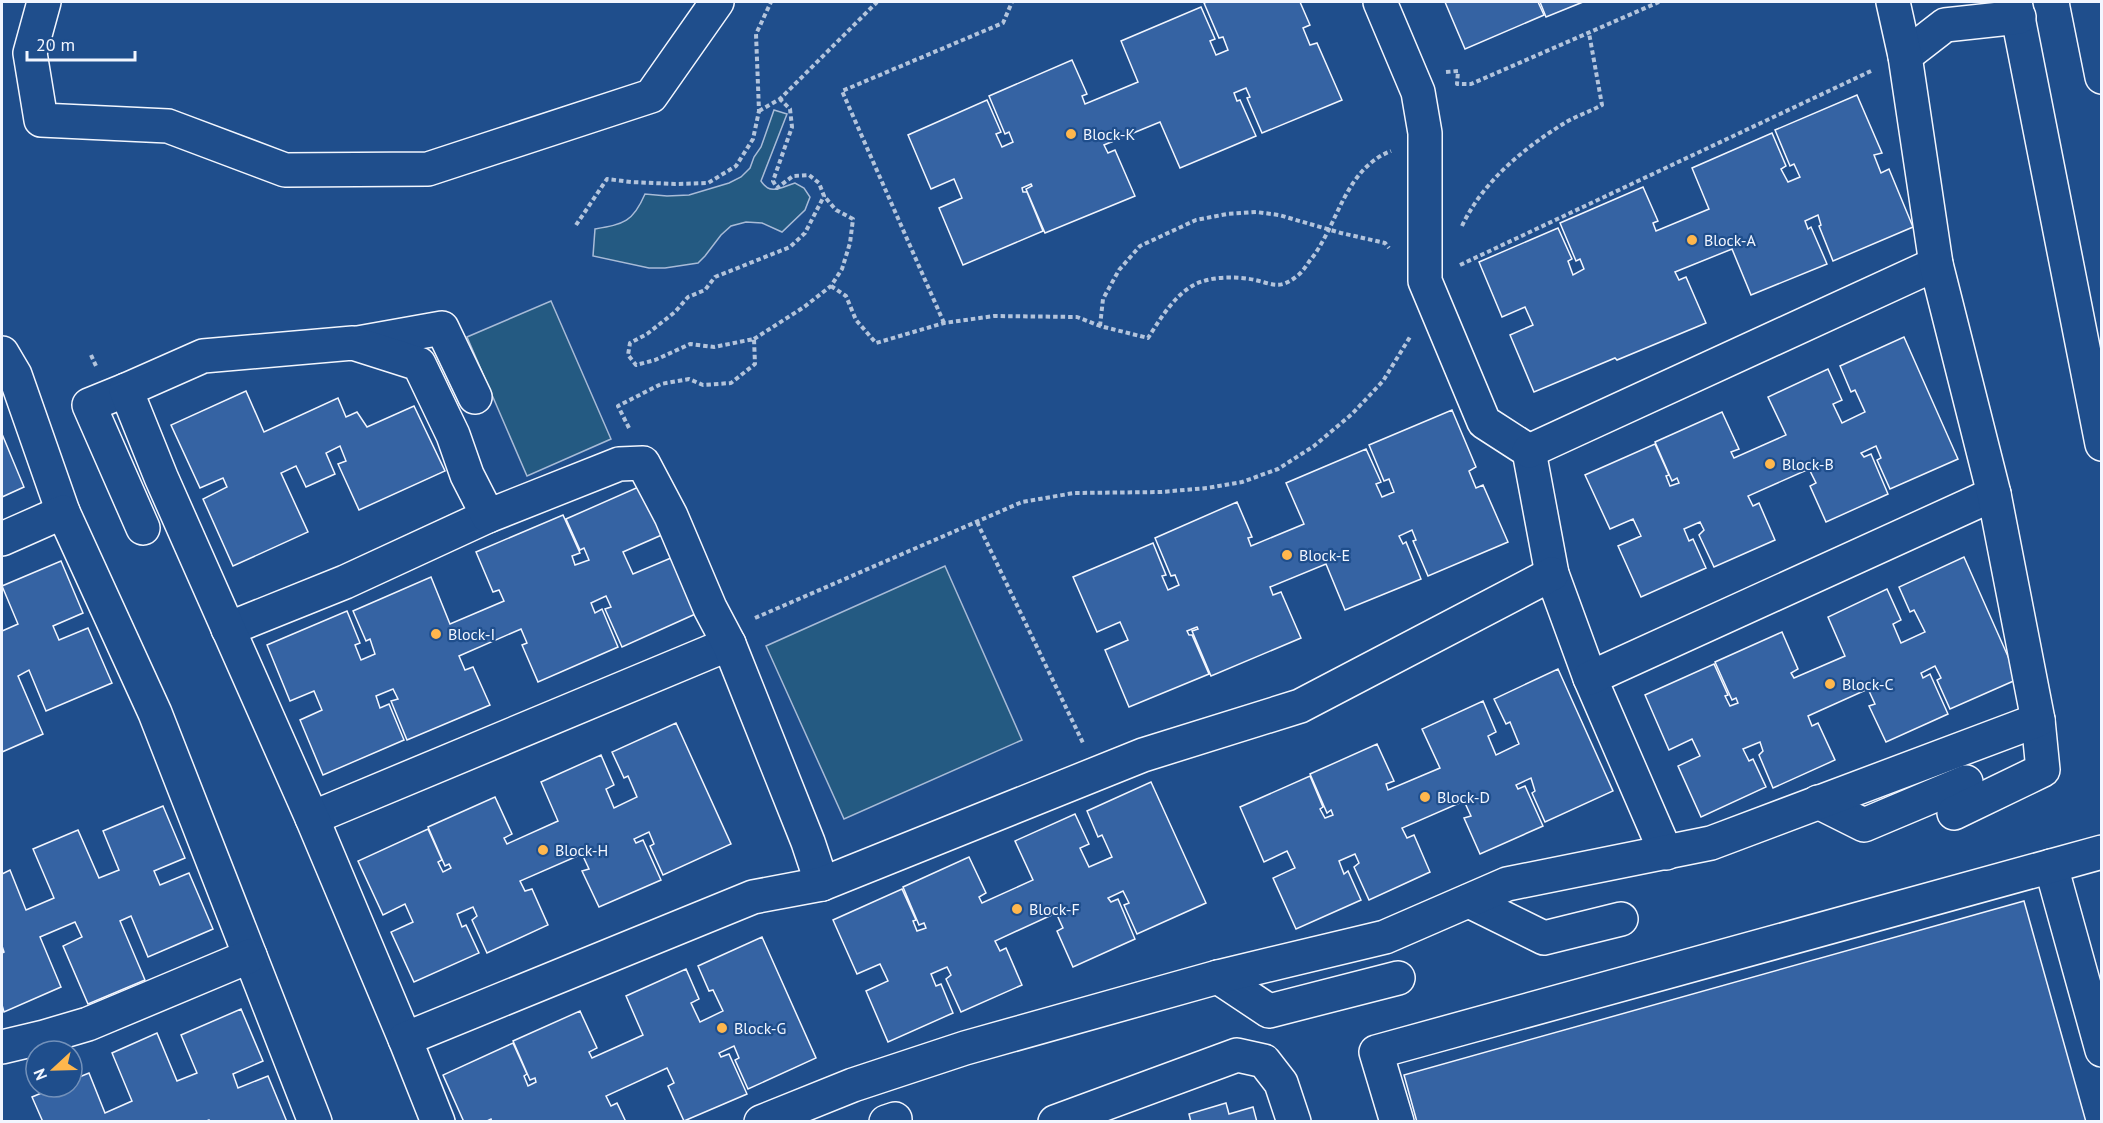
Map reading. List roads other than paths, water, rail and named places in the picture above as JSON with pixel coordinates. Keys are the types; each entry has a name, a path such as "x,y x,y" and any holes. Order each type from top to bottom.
{"street":[{"path":"44,2 30,53 41,120 168,126 285,170 428,169 651,96 717,2"},
{"path":"1380,2 1418,92 1425,133 1425,281 1484,422 1529,451 1552,574 1590,678 1666,853"},
{"path":"1893,2 1905,56 1936,264 1994,494 2038,720 2043,771 1954,813"},
{"path":"2088,2 2102,77"},
{"path":"1905,56 1945,26 2017,9 2100,424"},
{"path":"1529,451 1936,264"},
{"path":"143,528 89,405 203,356 353,343 442,328 475,397"},
{"path":"353,343 419,364 453,435 467,475 488,516"},
{"path":"2,353 15,375 63,512 155,713 315,1122"},
{"path":"126,390 161,477 312,818 438,1122"},
{"path":"228,629 345,582 488,516 619,464 643,463 671,516 726,638 808,842 822,884"},
{"path":"1590,678 1994,494"},
{"path":"2,539 63,512"},
{"path":"405,1039 753,897 822,884 1143,755 1300,706 1552,574"},
{"path":"312,818 726,638"},
{"path":"761,1122 853,1085 965,1048 1218,977 1385,937 1507,884 1711,843 2038,720"},
{"path":"1818,802 1864,825 1966,782"},
{"path":"1397,1122 1376,1052 2102,852"},
{"path":"2051,866 2102,1050"},
{"path":"1469,901 1544,938 1622,918"},
{"path":"2,1047 88,1024 250,957"},
{"path":"1218,977 1269,1011 1398,978"},
{"path":"1055,1122 1237,1055 1264,1061 1270,1068 1281,1083 1294,1122"}],"place":[{"name":"Block-K","path":"1071,134"},
{"name":"Block-A","path":"1692,240"},
{"name":"Block-B","path":"1770,464"},
{"name":"Block-E","path":"1287,555"},
{"name":"Block-I","path":"436,634"},
{"name":"Block-C","path":"1830,684"},
{"name":"Block-D","path":"1425,797"},
{"name":"Block-H","path":"543,850"},
{"name":"Block-F","path":"1017,909"},
{"name":"Block-G","path":"722,1028"}]}
